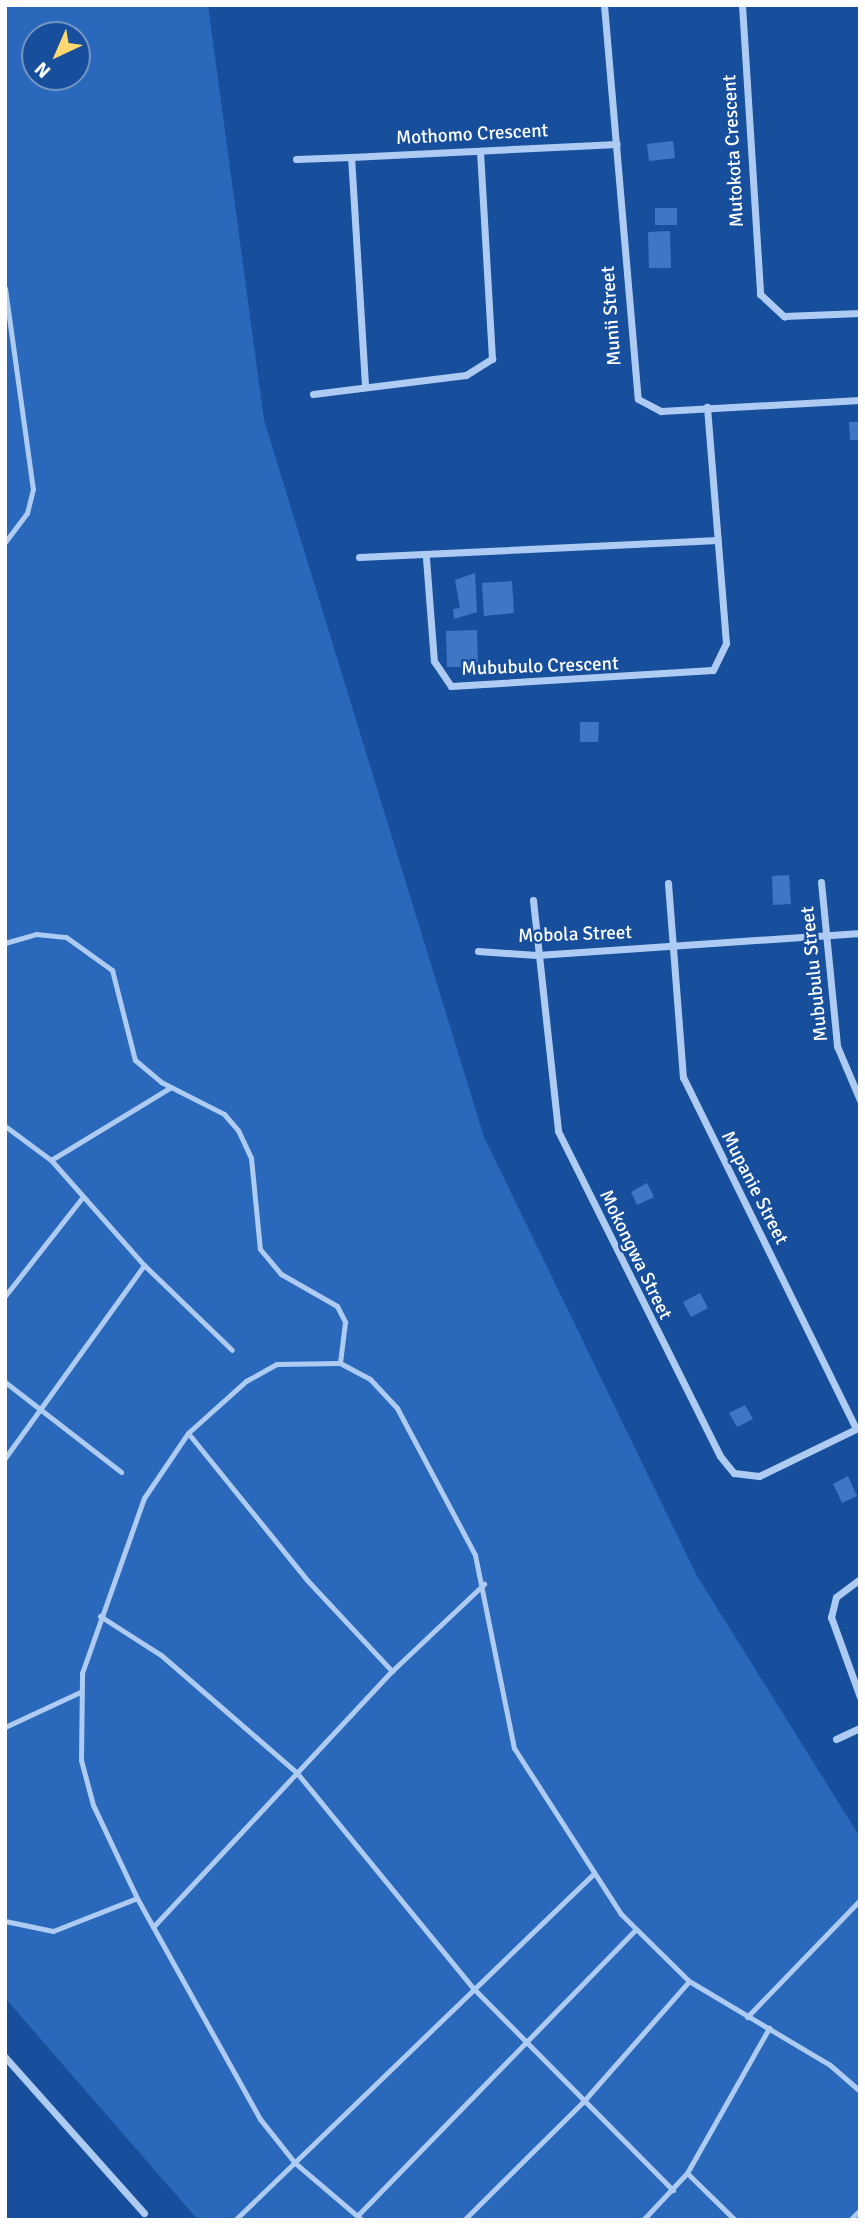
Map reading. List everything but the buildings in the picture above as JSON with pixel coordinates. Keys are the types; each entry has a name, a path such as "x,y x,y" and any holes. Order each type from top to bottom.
{"street":[{"name":"Munii Street","path":"604,5 617,144 632,387 654,410 860,400"},
{"name":"Mutokota Crescent","path":"742,5 760,294 784,316 860,313"},
{"name":"Mothomo Crescent","path":"296,159 617,144"},
{"path":"313,394 365,385 466,375 492,359 480,151"},
{"path":"351,157 365,385"},
{"name":"Mububulo Crescent","path":"426,558 434,661 445,683 466,688 603,681 696,674 719,664 726,642 707,407"},
{"path":"359,557 426,558 718,540"},
{"name":"Mububulu Street","path":"821,882 837,1046 860,1100"},
{"path":"668,883 672,947"},
{"name":"Mokongwa Street","path":"533,900 558,1131 720,1456 734,1473 759,1476 858,1428"},
{"name":"Mobola Street","path":"478,951 537,955 860,933"},
{"name":"Mupanie Street","path":"672,947 683,1077 858,1428"},
{"path":"860,1578 836,1597 831,1617 860,1697"},
{"path":"836,1739 860,1728"},
{"path":"5,2057 144,2213"}],"lane":[{"path":"5,288 33,489 27,513 5,542"},
{"path":"5,943 51,934 103,960 121,992 128,1047 143,1069 171,1087 203,1101 238,1130 251,1158 260,1249 281,1274 337,1306 345,1322 340,1363"},
{"path":"51,1160 171,1087"},
{"path":"5,1126 51,1160 81,1199 144,1265 232,1350"},
{"path":"5,1296 81,1199"},
{"path":"5,1458 39,1407 144,1265"},
{"path":"635,1930 359,2218 295,2163 260,2119 137,1898 84,1778 80,1692 100,1616 144,1498 188,1433 263,1371 306,1359 340,1363 370,1379 397,1408 463,1527 484,1584 514,1748 594,1873 635,1930 689,1982 769,2028 860,2091"},
{"path":"5,1381 121,1472"},
{"path":"188,1433 307,1580 392,1671"},
{"path":"153,1927 392,1671 484,1584"},
{"path":"100,1616 161,1655 296,1773 474,1989 582,2103 673,2190"},
{"path":"5,1727 80,1692"},
{"path":"235,2220 594,1873"},
{"path":"5,1921 53,1931 137,1898"},
{"path":"747,2017 860,1900"},
{"path":"464,2220 582,2103 689,1982"},
{"path":"643,2220 687,2173 769,2028"},
{"path":"687,2173 735,2220"},
{"path":"850,2220 860,2210"}],"shaded area":[{"path":"5,5 208,5 264,420 484,1137 697,1576 860,1837 860,2220 198,2220 5,1998"}]}
